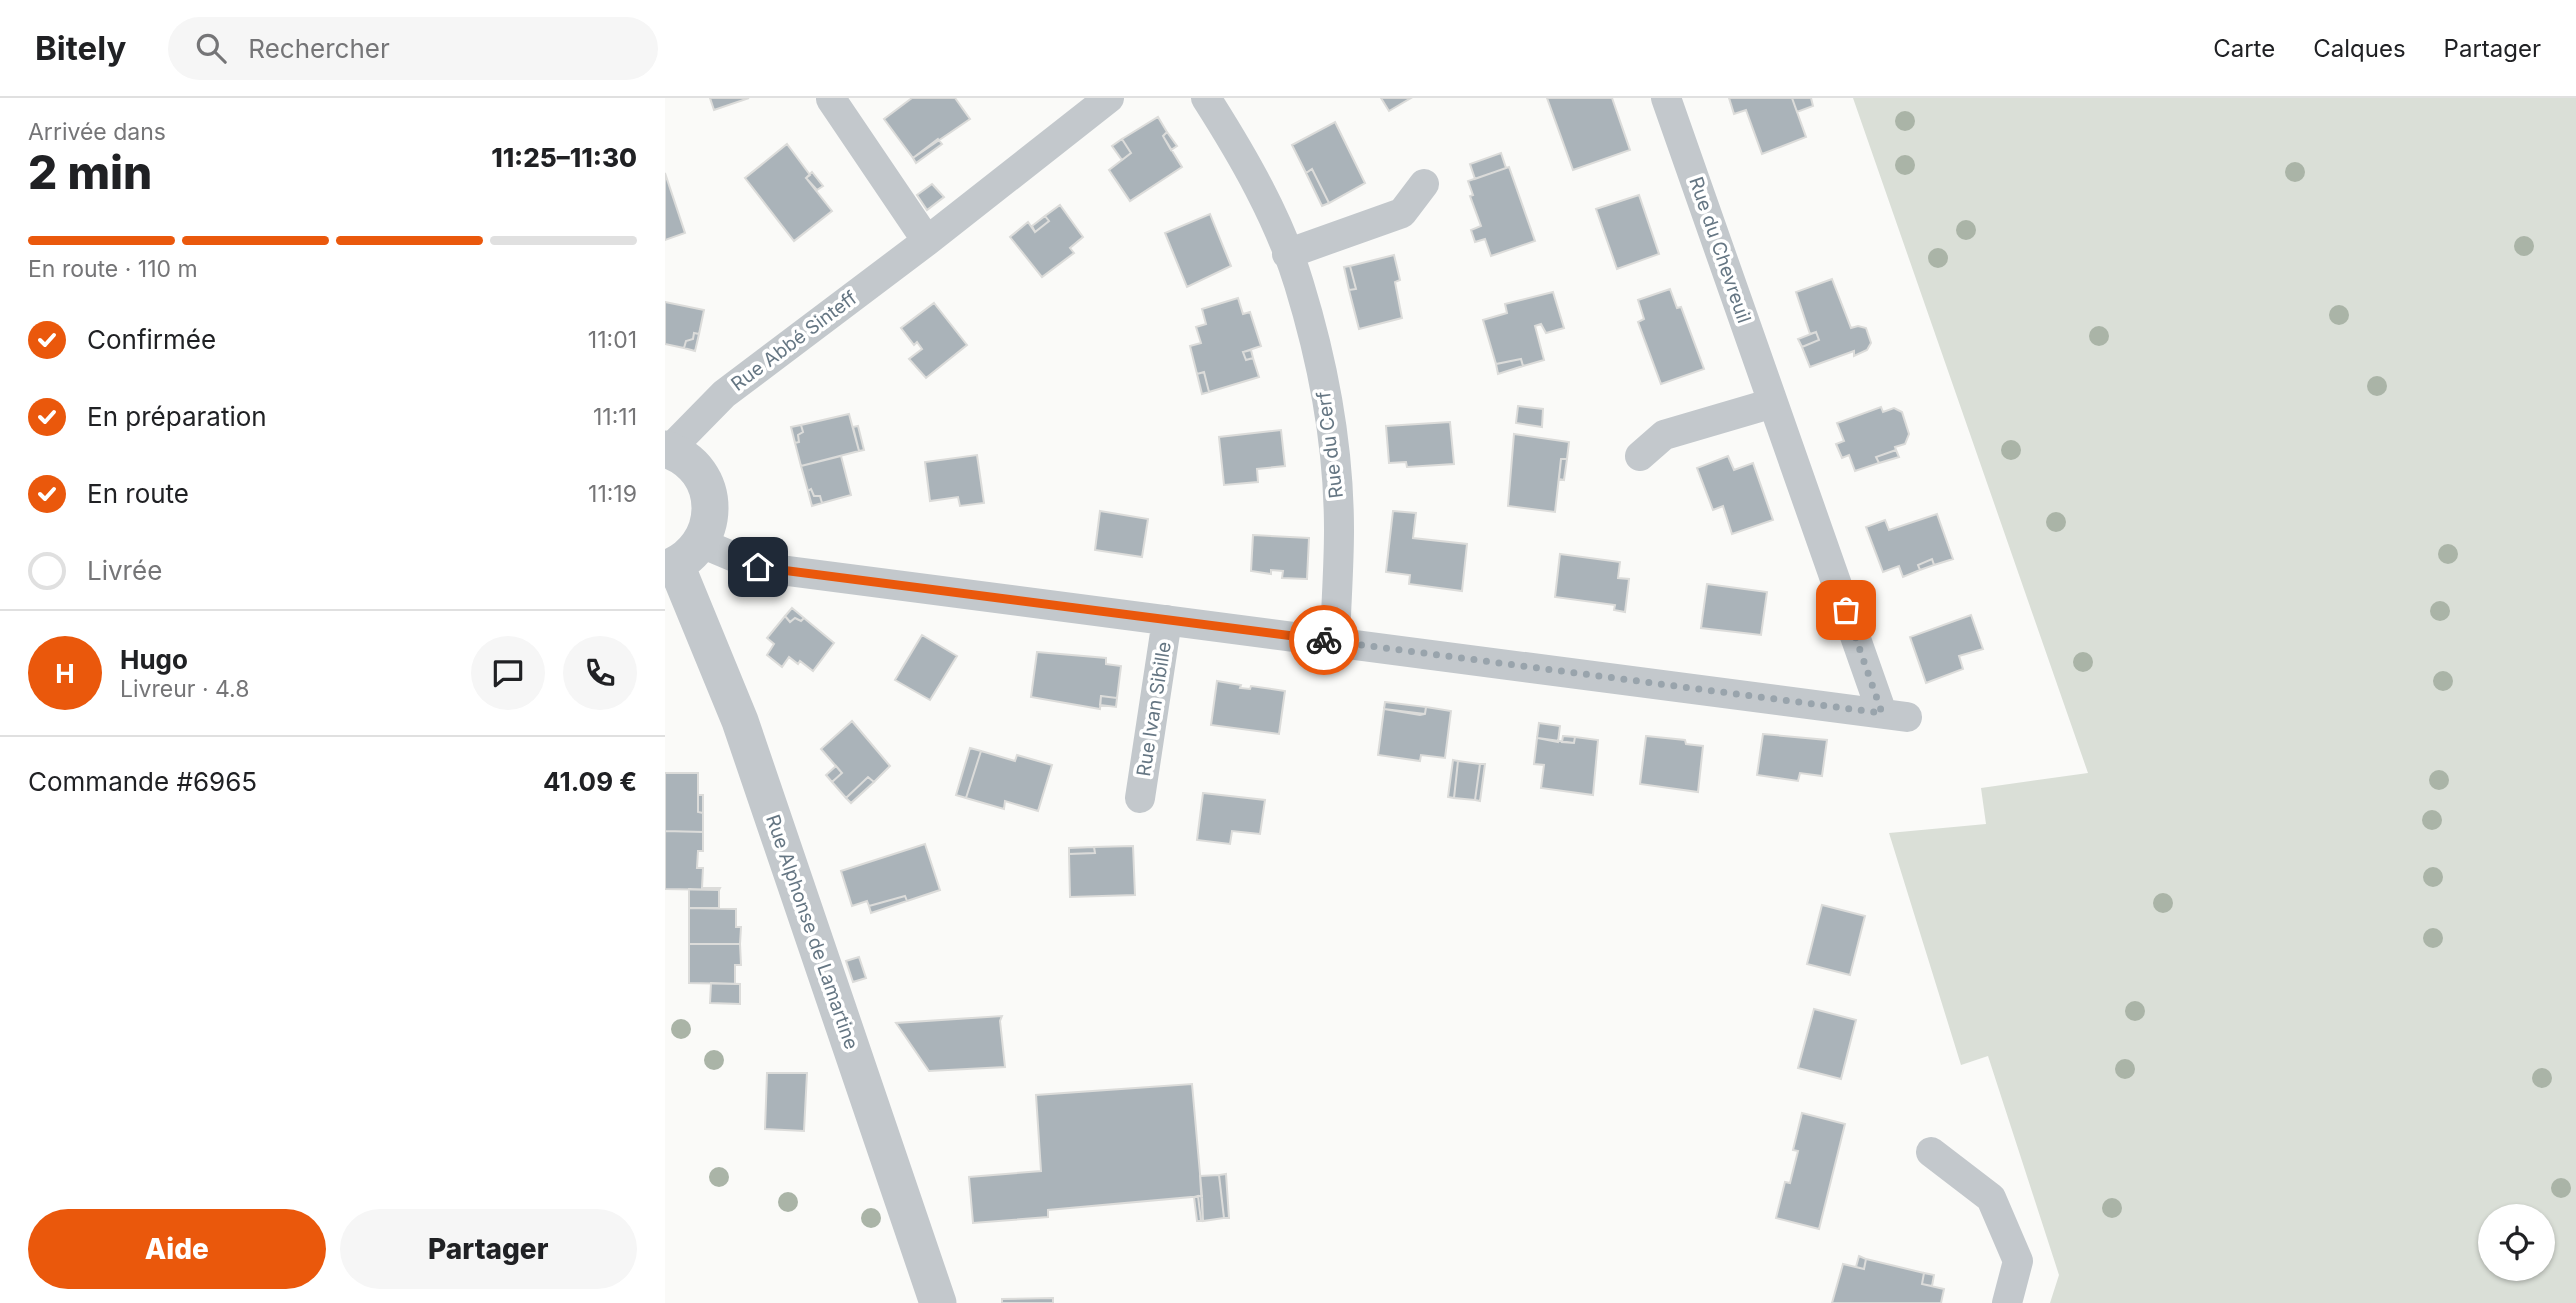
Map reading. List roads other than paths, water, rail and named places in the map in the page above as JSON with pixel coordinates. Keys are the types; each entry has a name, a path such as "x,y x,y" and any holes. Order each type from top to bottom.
{"street":[{"name":"Rue Abbé Sinteff","path":"667,449 724,394 927,241 1109,98"},
{"name":"Rue du Cerf","path":"1206,98 1228,132 1269,209 1298,282 1318,357 1329,419 1339,529 1335,642"},
{"name":"Rue du Chevreuil","path":"1666,98 1773,403 1895,715"},
{"path":"831,99 927,241"},
{"path":"1287,254 1402,212 1424,184"},
{"path":"1640,456 1664,436 1773,403"},
{"path":"667,449 685,458 699,472 711,507 709,526 681,559"},
{"name":"Rue Ivan Sibille","path":"681,559 1895,715"},
{"name":"Rue Alphonse de Lamartine","path":"681,559 740,721 938,1303"},
{"name":"Rue Ivan Sibille","path":"1140,798 1167,620"},
{"path":"1931,1152 1991,1198 2018,1261 2007,1303"}]}
